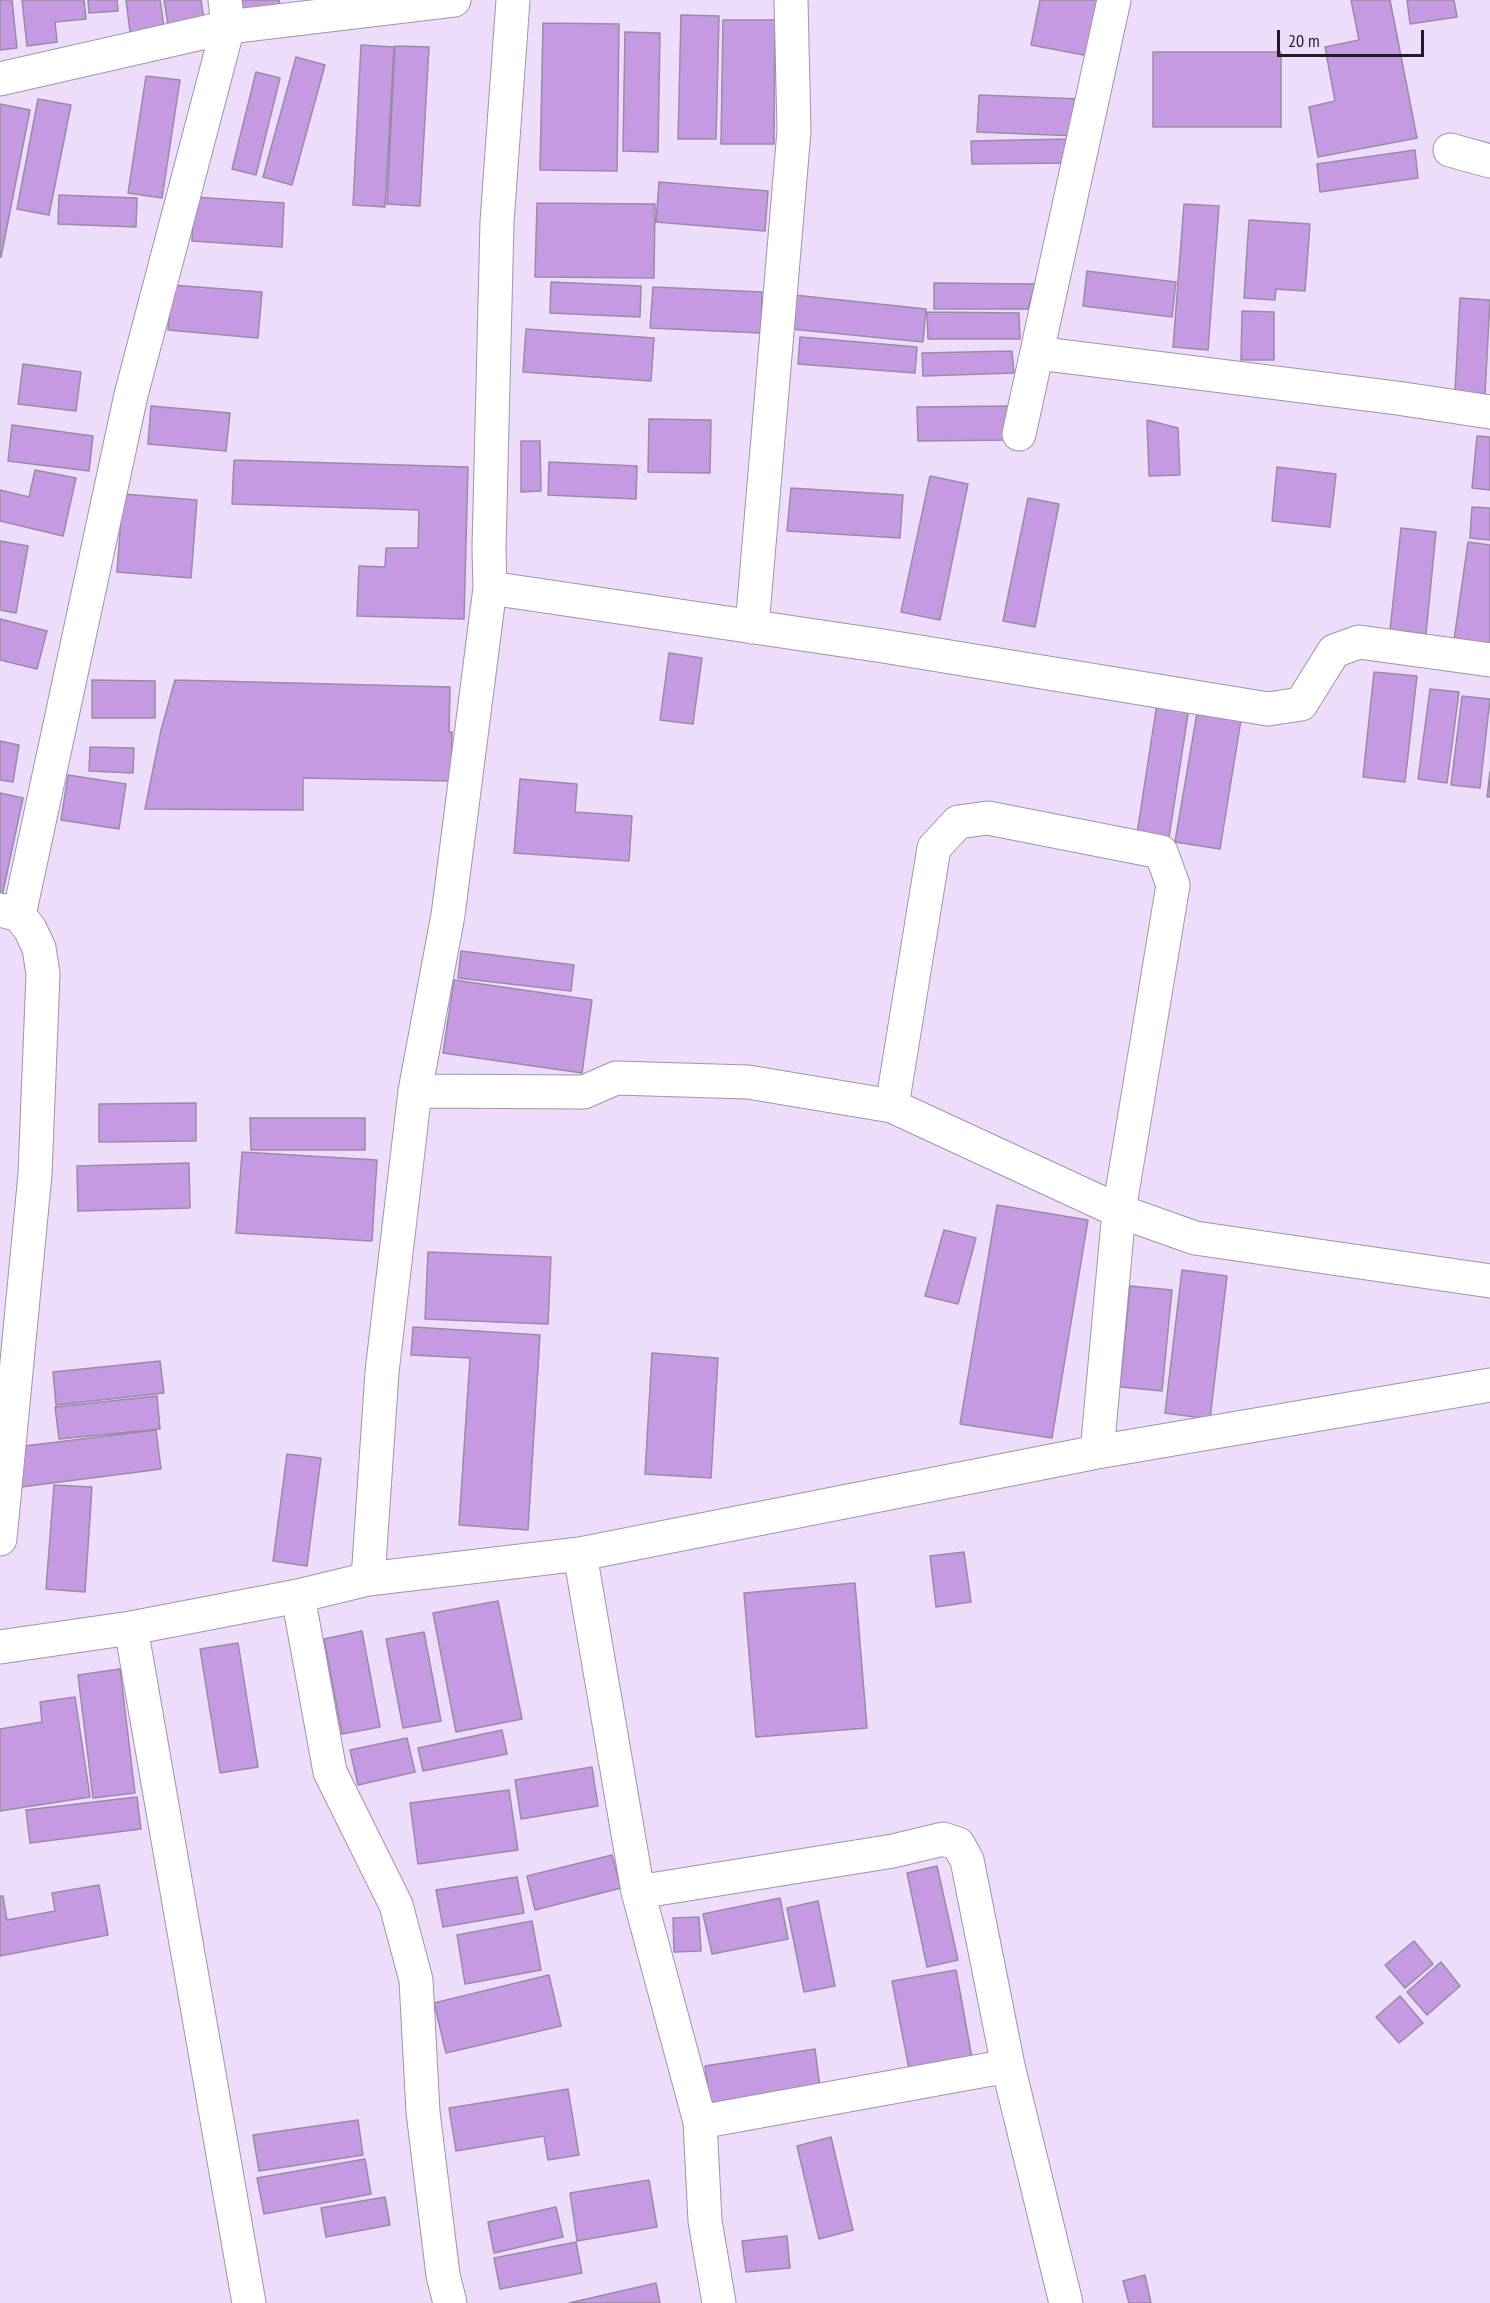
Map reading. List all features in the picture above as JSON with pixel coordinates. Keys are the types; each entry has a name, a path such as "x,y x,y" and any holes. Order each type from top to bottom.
{"street":[{"path":"0,79 227,14 454,0"},
{"path":"368,1579 382,1372 415,1091 448,915 490,588 497,234 513,0"},
{"path":"752,627 794,131 791,0"},
{"path":"1019,434 1114,0"},
{"path":"0,1539 35,1174 43,974 39,948 30,929 10,913 131,395 227,14"},
{"path":"1450,150 1490,161"},
{"path":"1036,353 1385,396 1490,412"},
{"path":"490,588 1268,709 1301,704 1334,651 1359,642 1490,660"},
{"path":"891,1106 934,848 958,822 988,818 1161,852 1173,885 1119,1211 1097,1452"},
{"path":"415,1091 584,1092 616,1078 736,1082 891,1106 1119,1211 1195,1238 1490,1281"},
{"path":"0,1647 131,1628 298,1596 368,1579 580,1554 1097,1452 1490,1385"},
{"path":"580,1554 638,1892 700,2122 705,2221 719,2303"},
{"path":"298,1596 330,1772 396,1905 416,1980 423,2112 443,2275 450,2303"},
{"path":"131,1628 249,2303"},
{"path":"638,1892 893,1851 943,1839 958,1844 967,1860 1008,2066 1066,2303"},
{"path":"700,2122 1008,2066"}],"building":[{"path":"0,0 12,0 17,48 0,50"},
{"path":"22,0 84,0 86,19 55,22 57,42 27,46"},
{"path":"88,0 117,0 118,11 89,13"},
{"path":"126,0 160,0 164,27 130,32"},
{"path":"164,0 201,0 204,20 168,25"},
{"path":"240,0 279,0 280,7 242,12"},
{"path":"1040,0 1101,0 1089,56 1031,45"},
{"path":"1351,0 1390,0 1417,138 1318,157 1309,107 1335,101 1325,47 1359,40"},
{"path":"1407,0 1454,0 1457,17 1410,24"},
{"path":"681,15 719,16 716,139 678,139"},
{"path":"723,20 775,20 774,144 721,144"},
{"path":"543,23 619,24 617,171 540,170"},
{"path":"625,32 660,33 658,152 623,151"},
{"path":"361,45 394,47 385,207 353,205"},
{"path":"395,46 429,47 420,206 387,204"},
{"path":"1153,52 1281,52 1281,127 1153,127"},
{"path":"296,57 325,65 292,185 263,177"},
{"path":"256,72 280,78 256,175 232,169"},
{"path":"146,76 180,80 162,198 128,193"},
{"path":"979,95 1080,99 1078,136 977,132"},
{"path":"38,99 71,105 49,215 17,209"},
{"path":"0,104 30,110 1,257 0,257"},
{"path":"1069,139 1070,163 972,164 971,141"},
{"path":"1415,150 1418,178 1320,192 1317,164"},
{"path":"659,182 768,191 765,231 656,222"},
{"path":"59,195 137,198 136,227 58,224"},
{"path":"194,197 284,203 282,247 192,241"},
{"path":"537,203 655,204 654,278 535,277"},
{"path":"1184,204 1219,206 1208,350 1173,347"},
{"path":"1249,220 1310,224 1305,291 1276,289 1275,300 1244,298"},
{"path":"1087,271 1176,282 1172,317 1083,306"},
{"path":"551,282 641,286 640,317 550,313"},
{"path":"934,283 1035,284 1028,309 934,309"},
{"path":"172,285 262,292 258,338 168,330"},
{"path":"653,287 762,292 761,333 650,328"},
{"path":"794,295 926,309 923,342 791,329"},
{"path":"1460,298 1490,300 1485,394 1455,392"},
{"path":"1242,311 1274,312 1274,360 1241,360"},
{"path":"927,312 1019,313 1020,339 928,339"},
{"path":"526,329 654,338 651,381 523,372"},
{"path":"800,337 917,347 915,373 798,364"},
{"path":"1012,351 1014,373 923,376 922,353"},
{"path":"23,364 81,372 76,411 18,404"},
{"path":"151,406 230,413 226,451 148,444"},
{"path":"1012,406 1012,440 918,441 917,407"},
{"path":"649,419 711,420 710,473 648,472"},
{"path":"1147,420 1178,428 1180,475 1149,476"},
{"path":"12,425 93,436 89,471 8,461"},
{"path":"1477,436 1490,437 1490,490 1472,488"},
{"path":"521,441 540,441 541,491 521,492"},
{"path":"234,460 468,467 464,619 357,616 359,566 385,567 386,548 418,548 419,510 232,504"},
{"path":"549,462 637,466 636,499 548,495"},
{"path":"1277,467 1336,474 1330,527 1272,521"},
{"path":"35,470 76,478 63,536 0,521 0,490 29,497"},
{"path":"930,476 968,484 940,620 901,612"},
{"path":"791,488 903,495 900,538 787,531"},
{"path":"123,494 197,500 191,578 117,572"},
{"path":"1028,498 1059,504 1035,627 1003,621"},
{"path":"1472,507 1490,508 1490,540 1470,538"},
{"path":"1401,528 1436,532 1426,634 1390,630"},
{"path":"0,541 28,546 16,613 0,610"},
{"path":"1468,542 1490,545 1490,645 1454,640"},
{"path":"0,619 47,631 37,669 0,660"},
{"path":"669,653 702,658 693,724 660,720"},
{"path":"1374,672 1417,676 1405,782 1363,777"},
{"path":"92,680 155,681 155,718 92,718"},
{"path":"175,680 450,687 451,781 303,778 303,810 145,809 161,730"},
{"path":"1430,689 1459,692 1447,783 1418,779"},
{"path":"1462,696 1490,699 1480,788 1451,785"},
{"path":"1158,697 1190,701 1168,844 1136,840"},
{"path":"1197,713 1241,720 1220,849 1175,842"},
{"path":"0,741 19,745 13,782 0,780"},
{"path":"90,747 134,748 133,773 89,771"},
{"path":"1490,772 1490,797 1487,797"},
{"path":"68,775 126,784 119,829 61,820"},
{"path":"520,779 577,784 575,812 632,816 629,861 514,853"},
{"path":"0,793 23,798 1,901 0,901"},
{"path":"461,951 574,965 571,991 458,978"},
{"path":"454,980 592,1000 582,1073 443,1053"},
{"path":"196,1103 196,1141 99,1142 99,1104"},
{"path":"250,1118 365,1118 365,1150 251,1150"},
{"path":"242,1152 377,1160 372,1241 236,1233"},
{"path":"189,1163 190,1208 78,1211 77,1166"},
{"path":"997,1205 1088,1220 1052,1438 960,1424"},
{"path":"944,1230 976,1238 958,1304 925,1296"},
{"path":"428,1252 551,1257 548,1324 425,1319"},
{"path":"1182,1270 1227,1276 1210,1419 1165,1413"},
{"path":"1130,1286 1172,1290 1162,1391 1120,1387"},
{"path":"413,1327 540,1335 528,1530 459,1525 470,1358 411,1355"},
{"path":"652,1353 718,1358 711,1478 645,1474"},
{"path":"160,1361 164,1393 56,1405 53,1372"},
{"path":"157,1396 160,1429 59,1439 55,1407"},
{"path":"156,1430 161,1469 21,1487 16,1447"},
{"path":"287,1454 321,1458 307,1566 273,1561"},
{"path":"54,1485 92,1487 85,1592 46,1589"},
{"path":"964,1552 971,1602 936,1607 930,1556"},
{"path":"855,1583 867,1728 756,1737 744,1593"},
{"path":"498,1601 522,1719 456,1732 433,1613"},
{"path":"362,1631 380,1727 342,1734 324,1639"},
{"path":"424,1632 441,1721 403,1728 386,1639"},
{"path":"238,1643 258,1767 220,1773 200,1649"},
{"path":"120,1669 135,1793 93,1798 78,1675"},
{"path":"75,1697 90,1797 0,1811 0,1729 42,1722 40,1702"},
{"path":"502,1730 507,1754 423,1771 418,1748"},
{"path":"407,1738 415,1772 358,1785 350,1750"},
{"path":"592,1767 598,1806 521,1819 515,1780"},
{"path":"509,1790 518,1850 418,1864 410,1803"},
{"path":"137,1797 141,1829 30,1843 26,1810"},
{"path":"612,1855 621,1888 535,1910 527,1876"},
{"path":"937,1866 958,1960 927,1967 907,1873"},
{"path":"517,1877 524,1913 443,1927 436,1890"},
{"path":"99,1885 108,1935 0,1956 0,1896 3,1896 7,1920 55,1911 52,1893"},
{"path":"780,1898 788,1939 712,1954 703,1914"},
{"path":"818,1901 835,1986 804,1992 787,1908"},
{"path":"699,1917 701,1951 674,1952 673,1918"},
{"path":"532,1921 541,1970 465,1984 457,1935"},
{"path":"1414,1941 1433,1964 1405,1988 1385,1965"},
{"path":"1441,1962 1460,1986 1427,2015 1407,1992"},
{"path":"956,1970 972,2058 909,2069 892,1981"},
{"path":"549,1975 561,2026 446,2053 434,2003"},
{"path":"1400,1996 1423,2023 1399,2043 1376,2017"},
{"path":"815,2049 820,2087 710,2103 705,2066"},
{"path":"568,2089 579,2155 548,2160 544,2136 456,2151 449,2108"},
{"path":"358,2120 363,2155 259,2171 253,2135"},
{"path":"831,2137 853,2230 819,2239 797,2146"},
{"path":"365,2159 371,2194 264,2214 257,2178"},
{"path":"649,2180 657,2227 577,2241 570,2193"},
{"path":"385,2197 390,2225 326,2237 321,2208"},
{"path":"556,2207 563,2237 494,2253 488,2222"},
{"path":"787,2236 790,2268 746,2272 742,2241"},
{"path":"576,2242 582,2273 500,2289 494,2258"},
{"path":"1145,2275 1151,2303 1129,2303 1123,2281"},
{"path":"656,2283 660,2303 569,2303"}]}
